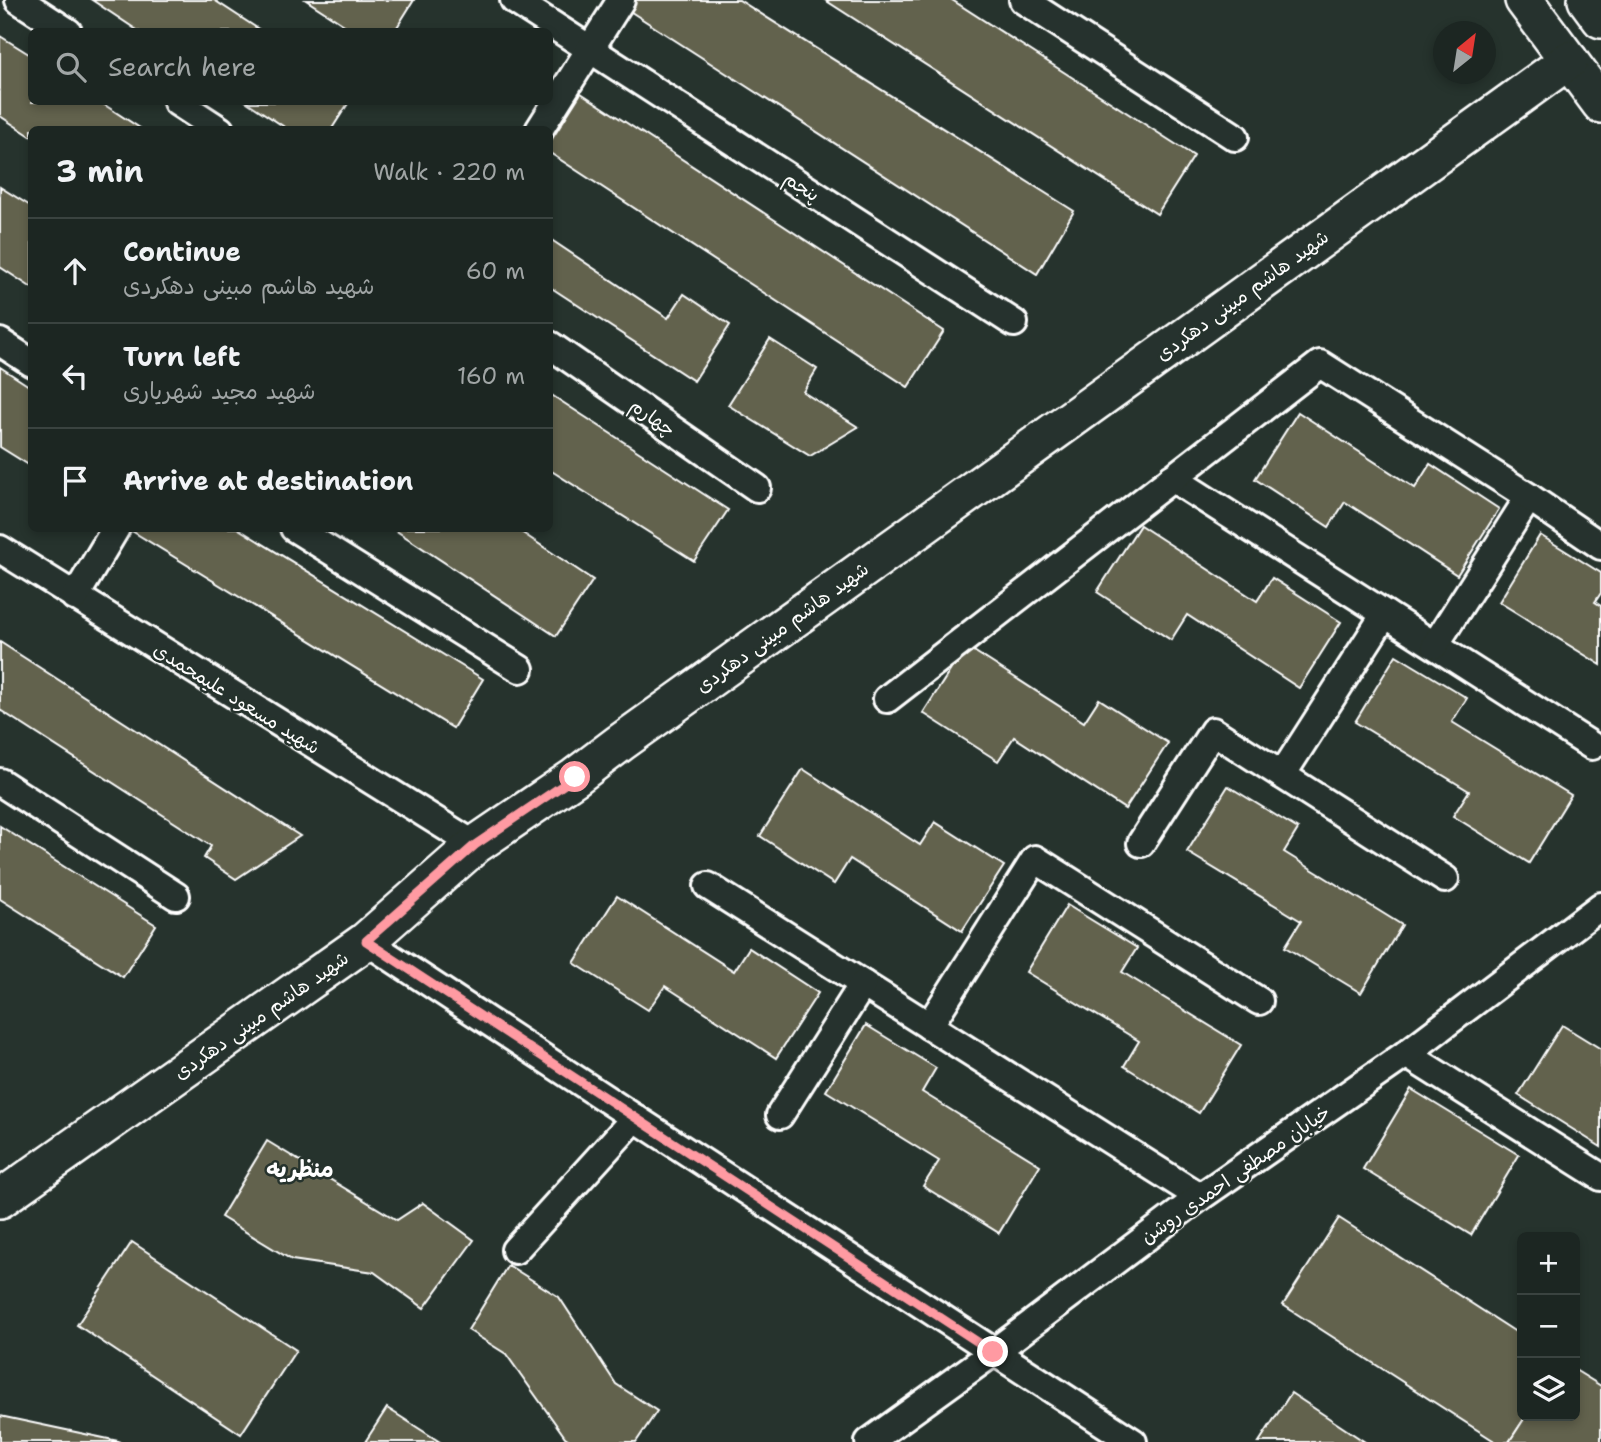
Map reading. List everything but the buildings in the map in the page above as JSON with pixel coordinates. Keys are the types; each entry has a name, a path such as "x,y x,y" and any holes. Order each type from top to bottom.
{"main road":[{"path":"1524,0 1601,104"},
{"path":"1587,0 1601,19"},
{"name":"شهید هاشم مبینی دهکردی","path":"0,1199 366,941 475,845 575,777 1569,60"}],"street":[{"path":"19,0 62,28"},
{"name":"پنجم","path":"514,0 1014,323"},
{"path":"542,126 621,0"},
{"path":"1023,0 1235,137"},
{"path":"182,105 214,126"},
{"path":"0,342 28,360"},
{"name":"چهارم","path":"553,347 757,488"},
{"path":"887,699 1320,364 1601,546"},
{"path":"1172,478 1592,746"},
{"path":"1435,645 1529,497"},
{"path":"75,597 114,532"},
{"path":"300,532 520,669"},
{"name":"شهید مسعود علیمحمدی","path":"0,549 475,845"},
{"path":"1282,775 1385,614"},
{"path":"1141,843 1213,731 1445,880"},
{"path":"0,782 176,896"},
{"path":"929,1026 1035,859 1259,1001"},
{"path":"708,886 1200,1197"},
{"name":"خیابان مصطفی احمدی روشن","path":"869,1442 1200,1197 1406,1054 1601,906"},
{"path":"366,941 1133,1442"},
{"path":"780,1115 863,984"},
{"path":"1406,1054 1601,1177"},
{"path":"515,1250 635,1118"}],"district":[{"name":"منظریه","path":"300,1169"}],"route":[{"path":"575,777 475,845 366,941 993,1352"}]}
